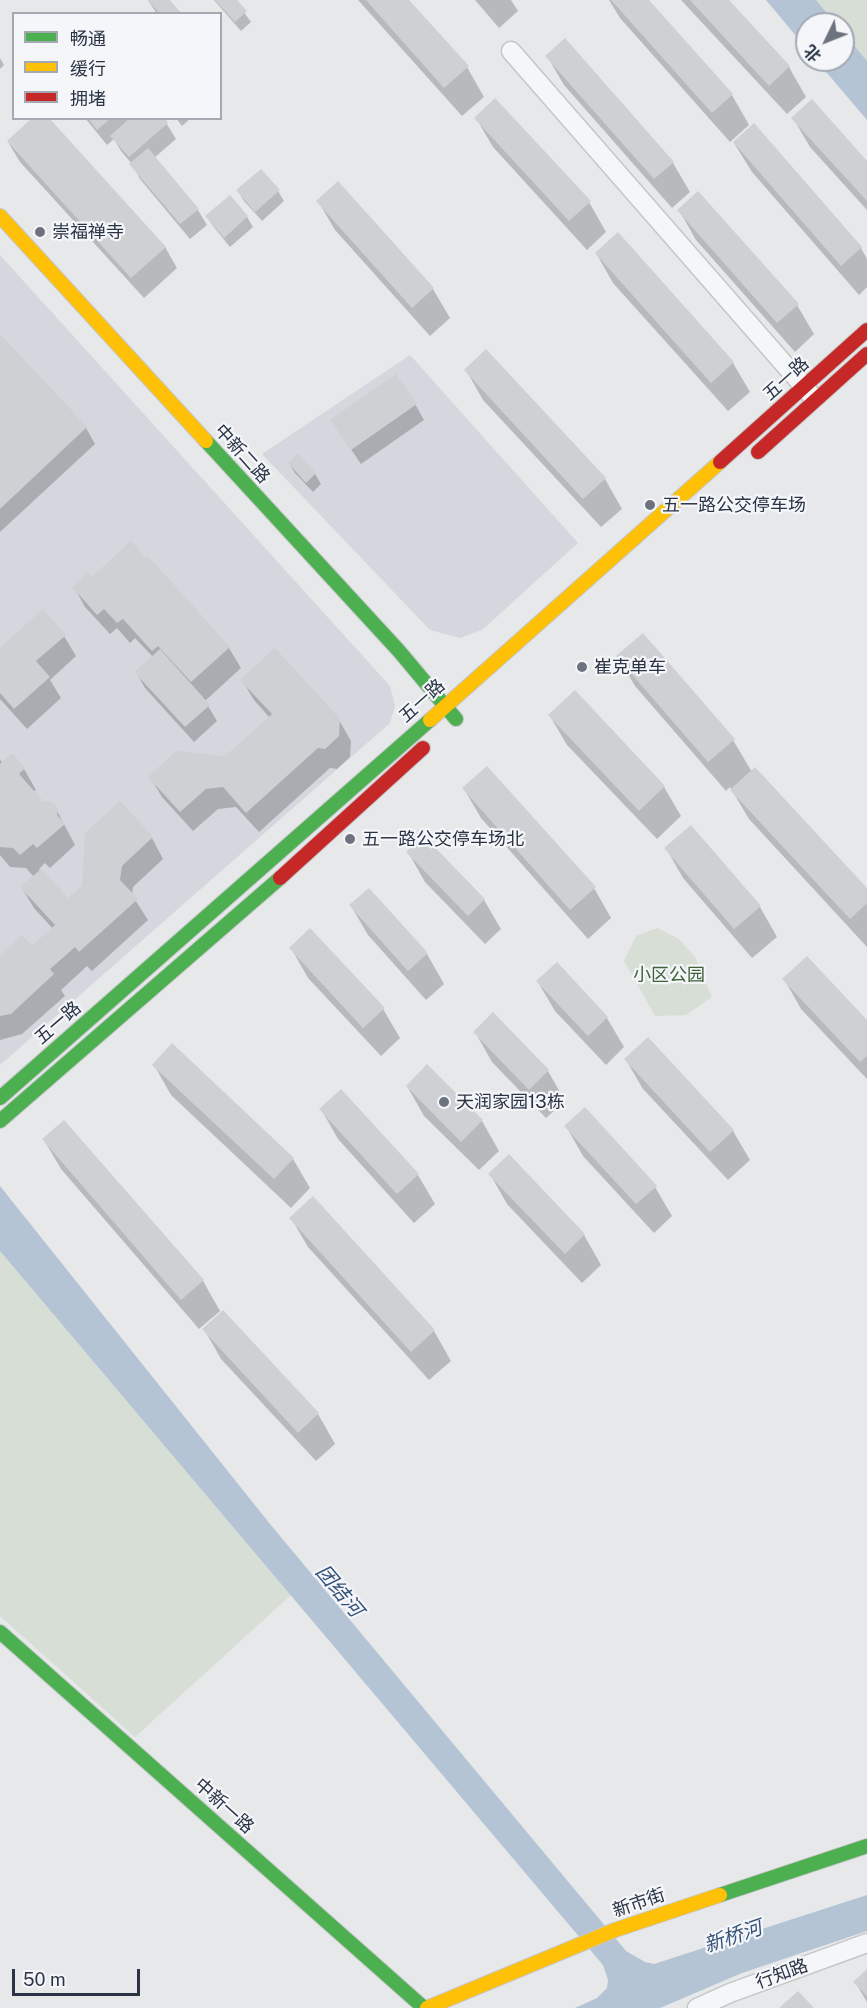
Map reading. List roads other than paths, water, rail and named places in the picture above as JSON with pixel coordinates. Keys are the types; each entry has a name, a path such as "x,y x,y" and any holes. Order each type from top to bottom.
{"main road":[{"name":"中新二路","path":"0,216 399,651 456,719"},
{"name":"五一路","path":"0,1098 587,582 867,330"},
{"name":"五一路","path":"747,461 867,354"},
{"name":"五一路","path":"0,1121 222,930 432,740"},
{"name":"中新一路","path":"0,1632 426,2008"},
{"name":"新市街","path":"426,2008 615,1930 867,1846"}],"street":[{"path":"512,51 816,401"},
{"name":"行知路","path":"697,2008 730,1993 867,1943"}],"water":[{"path":"766,0 816,0 826,12 795,12 795,35"},
{"path":"855,46 867,61 867,120 826,72 855,72"},
{"path":"0,1186 270,1524 626,1951 645,1962 654,1964 867,1895 867,1931 742,1973 660,2008 575,2008 597,1998 607,1988 608,1980 603,1965 0,1251"}],"place":[{"name":"崇福禅寺","path":"40,232"},
{"name":"五一路公交停车场","path":"650,505"},
{"name":"崔克单车","path":"582,667"},
{"name":"五一路公交停车场北","path":"350,839"},
{"name":"天润家园13栋","path":"444,1102"}],"park label":[{"name":"小区公园","path":"669,975"}],"water label":[{"name":"团结河","path":"339,1591"},
{"name":"新桥河","path":"733,1937"}]}
